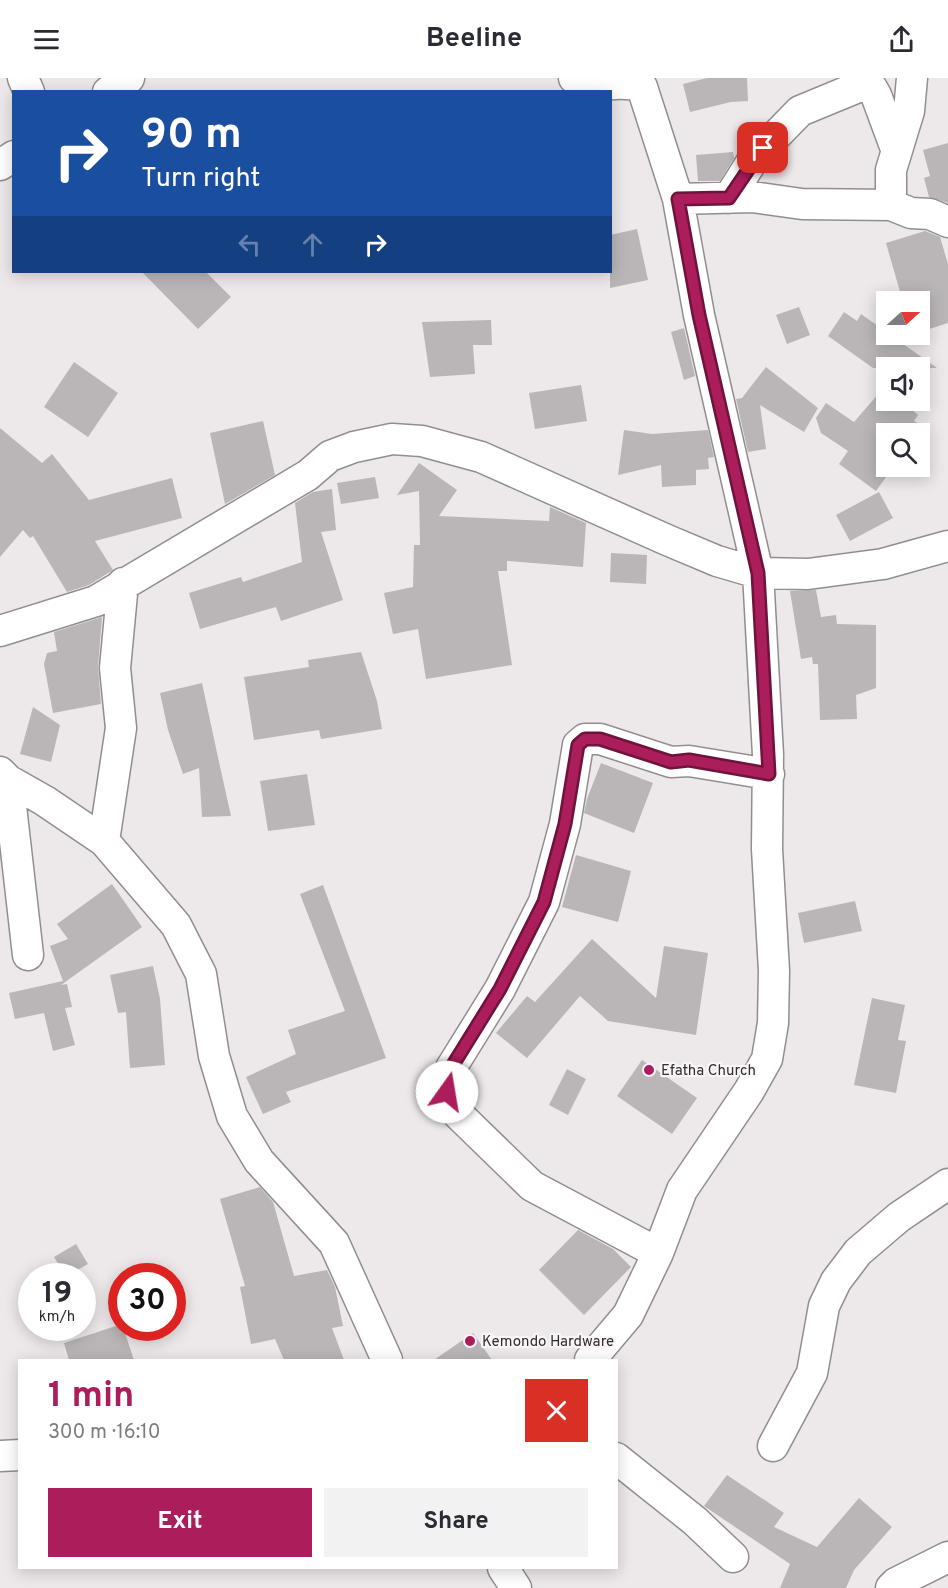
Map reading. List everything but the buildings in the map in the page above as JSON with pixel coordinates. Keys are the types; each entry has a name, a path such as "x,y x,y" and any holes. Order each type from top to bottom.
{"street":[{"path":"111,90 129,78"},
{"path":"574,78 583,84 597,86 631,82 642,87 678,199 699,315 758,573 769,774 767,849 774,971 773,1023 767,1059 749,1091 682,1190 658,1252 628,1315 591,1359"},
{"path":"891,205 891,170 909,111 912,78"},
{"path":"729,198 754,158 800,111 867,81 876,96 896,149"},
{"path":"678,199 752,197 801,204 891,205 911,213 930,214 948,222"},
{"path":"0,631 96,601 308,475 330,456 354,447 392,439 422,441 481,457 717,561 758,573 808,574 883,564 948,546"},
{"path":"104,841 121,728 115,668 123,584"},
{"path":"658,1252 532,1186 481,1139 459,1115 447,1092 447,1080 451,1068 500,989 544,902 565,824 578,745 585,739 600,739 671,762 689,760 769,774"},
{"path":"4,776 104,841 176,925 201,974 214,1056 232,1116 259,1161 334,1243 387,1359"},
{"path":"4,776 28,955"},
{"path":"773,1446 812,1373 824,1306 836,1281 858,1252 899,1217 948,1184"},
{"path":"0,1456 18,1455"},
{"path":"618,1460 694,1521 733,1557"},
{"path":"891,1588 896,1583 948,1557"},
{"path":"504,1569 516,1588"}],"place":[{"name":"Efatha Church","path":"649,1070"},
{"name":"Kemondo Hardware","path":"470,1341"}],"route":[{"path":"447,1092 447,1080 451,1068 500,989 544,902 565,824 574,757 578,745 585,739 600,739 671,762 689,760 769,774 758,573 699,315 678,199 729,198 754,158 763,148"}]}
